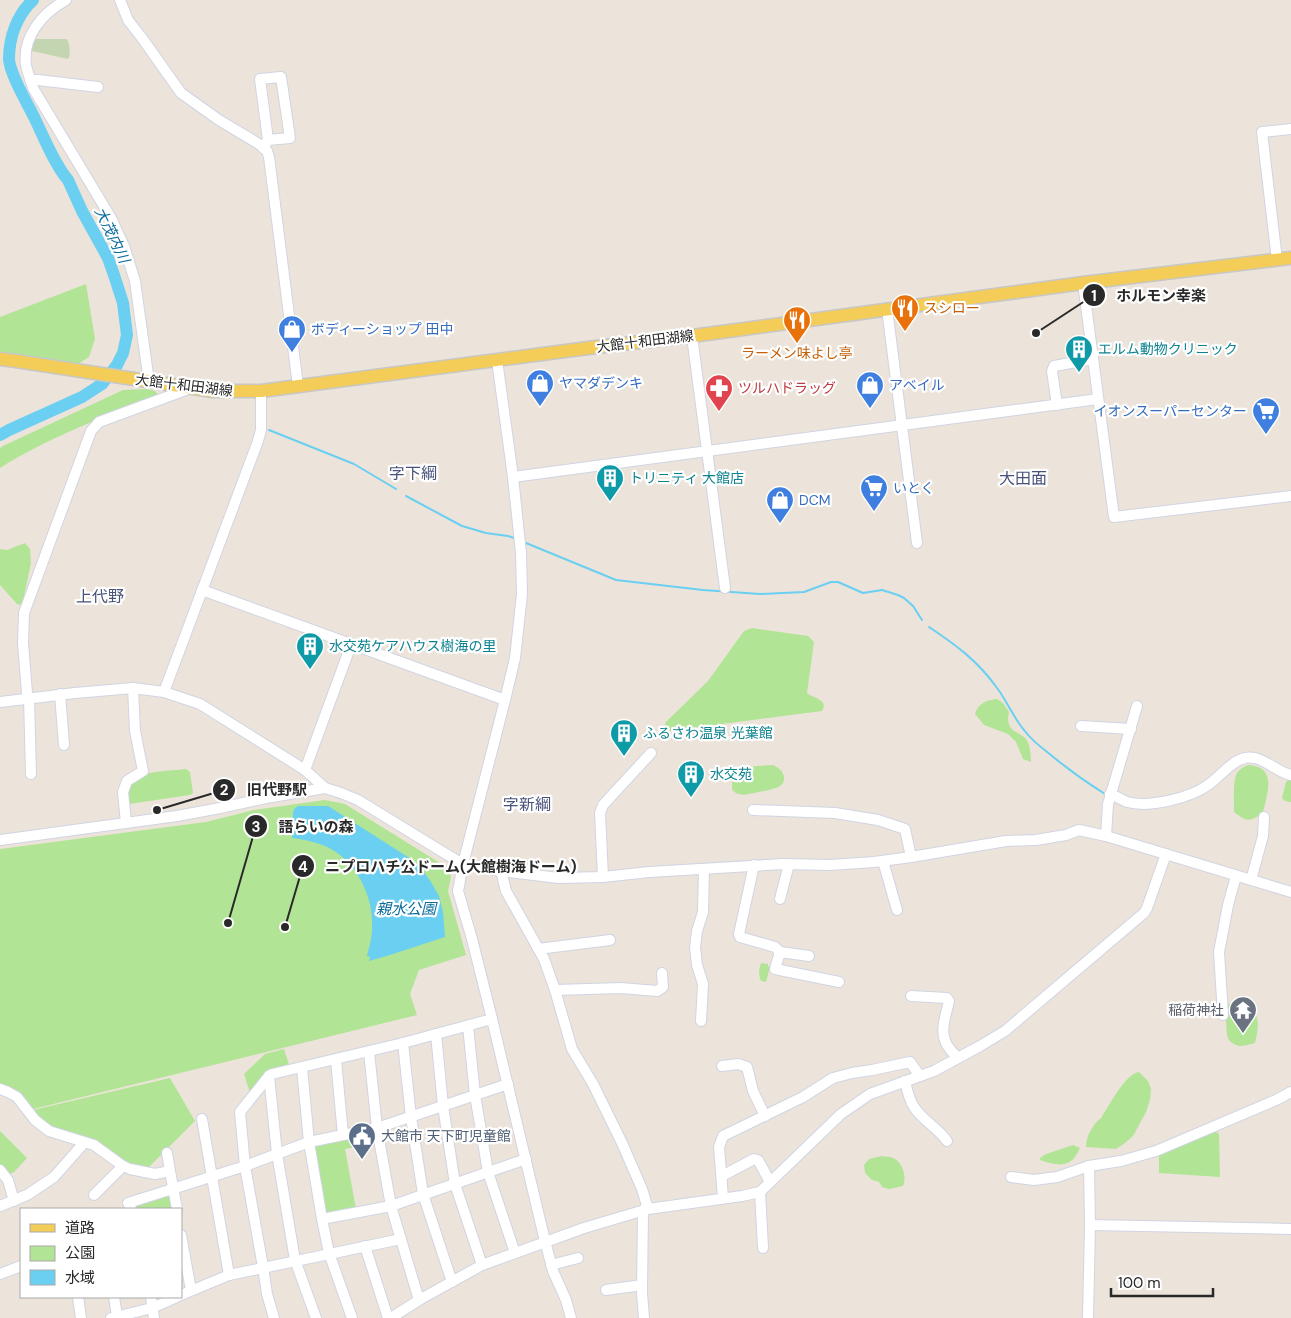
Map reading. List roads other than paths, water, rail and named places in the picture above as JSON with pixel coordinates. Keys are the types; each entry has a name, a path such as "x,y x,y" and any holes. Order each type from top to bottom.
{"main road":[{"name":"大館十和田湖線","path":"0,359 213,391 261,391 692,336 1083,283 1291,258"}],"street":[{"path":"66,0 53,7 31,33 27,48 26,64 33,88 111,218 124,246 135,281 149,382"},
{"path":"120,0 128,20 181,93 198,106 266,144 290,138 281,77 260,79 266,144 298,386"},
{"path":"30,80 98,87"},
{"path":"1277,260 1262,132 1291,129"},
{"path":"1083,283 1114,517 1291,496"},
{"path":"887,309 917,543"},
{"path":"692,336 725,588"},
{"path":"1057,405 1052,371 1054,366 1093,359"},
{"path":"497,360 513,477 521,553 522,594 515,658 506,700 463,864 458,891 474,944 551,1265 566,1300 571,1318"},
{"path":"31,774 29,698 26,693 23,643 24,613 92,431 99,422 191,388"},
{"path":"164,692 258,441 261,430 261,391"},
{"path":"513,477 1098,399"},
{"path":"202,590 506,700"},
{"path":"305,770 352,645"},
{"path":"0,702 60,694 133,688 164,692 200,704 305,770 325,788"},
{"path":"126,823 123,792 126,781 143,771 135,731 133,688"},
{"path":"60,694 64,745"},
{"path":"1106,836 1110,794 1137,706"},
{"path":"1081,726 1131,729"},
{"path":"603,878 600,813 603,805 651,753"},
{"path":"1110,794 1127,802 1137,803 1176,799 1208,785 1237,762 1253,757 1285,774 1291,775"},
{"path":"0,840 177,816 325,788 341,792 358,800 463,864 500,871 559,878 603,878 649,872 789,864 830,865 883,861 1006,841 1036,840 1078,830 1106,836 1291,892"},
{"path":"752,810 835,813 878,820 905,829 911,857"},
{"path":"1251,880 1263,836 1264,816"},
{"path":"365,1246 390,1318 482,1265 545,1241 645,1210 760,1192 841,1114 870,1094 934,1071 1005,1031 1144,913 1148,908 1166,854"},
{"path":"883,861 897,910"},
{"path":"780,899 789,864"},
{"path":"754,866 739,934 740,937 775,947 780,952 809,956"},
{"path":"701,1021 703,984 697,965 695,947 703,912 704,870"},
{"path":"500,871 506,890 544,959 572,1049 594,1084 642,1189 645,1210 642,1285 644,1318"},
{"path":"1223,1015 1218,952 1236,876"},
{"path":"538,949 610,940"},
{"path":"780,952 775,969 839,982"},
{"path":"555,990 621,988 657,991 663,986 662,973"},
{"path":"911,996 948,998 944,1021 944,1038 947,1046 958,1058"},
{"path":"274,1318 267,1294 245,1166 240,1112 269,1076 369,1052 492,1019"},
{"path":"468,1026 475,1095 488,1172 515,1253"},
{"path":"436,1034 443,1106 455,1184 482,1265"},
{"path":"403,1043 411,1117 424,1194 452,1282"},
{"path":"369,1052 378,1128 391,1206 420,1300"},
{"path":"336,1060 343,1135"},
{"path":"723,1198 719,1146 723,1136 803,1097 833,1078 910,1062 920,1076"},
{"path":"722,1066 738,1064 747,1067 752,1091 765,1116"},
{"path":"302,1068 309,1142 322,1219 329,1254 352,1318"},
{"path":"269,1076 277,1154 295,1260 316,1318"},
{"path":"904,1082 914,1108 942,1134 947,1142"},
{"path":"130,1208 128,1203 245,1166 309,1142 378,1128 508,1084"},
{"path":"0,1089 17,1097 35,1120 49,1131 94,1145 122,1166 130,1169 155,1174 170,1171"},
{"path":"1011,1177 1034,1180 1057,1177 1089,1166 1121,1161 1156,1151 1291,1092"},
{"path":"202,1119 228,1275"},
{"path":"0,1206 28,1194 54,1177 84,1143"},
{"path":"167,1153 177,1208"},
{"path":"722,1176 754,1158 758,1160 770,1182"},
{"path":"322,1219 391,1206 526,1159"},
{"path":"94,1195 122,1166"},
{"path":"1088,1318 1089,1166"},
{"path":"0,1170 8,1180 14,1201"},
{"path":"760,1192 763,1248"},
{"path":"1090,1225 1291,1229"},
{"path":"182,1247 186,1293 228,1275 401,1239"},
{"path":"551,1265 578,1258"},
{"path":"0,1274 20,1266"},
{"path":"606,1290 642,1285"},
{"path":"78,1298 81,1318"},
{"path":"114,1298 114,1317 153,1313 176,1298"},
{"path":"151,1298 153,1313"}],"water":[{"name":"親水公園","path":"298,806 328,806 411,859 423,871 439,896 443,912 445,937 369,961 370,957 367,956 372,936 372,918 371,907 364,886 352,867 336,852 320,844 292,838 293,813 294,809"}],"waterway":[{"name":"大茂内川","path":"0,435 82,397 102,384 117,365 123,353 127,335 123,303 108,258 82,211 68,180 50,151 10,66 9,51 12,35 22,12 33,0"},
{"path":"269,430 354,464 396,489"},
{"path":"406,496 462,526 514,538"},
{"path":"526,543 616,580 703,590 760,594 804,592 831,582 838,582 863,593 882,590 904,598 913,606 922,620"},
{"path":"929,627 957,647 990,678 1020,725 1034,741 1067,768 1105,794"}],"place":[{"name":"スシロー","path":"905,332"},
{"name":"ホルモン幸楽","path":"1036,333"},
{"name":"ラーメン味よし亭","path":"797,344"},
{"name":"ボディーショップ 田中","path":"292,353"},
{"name":"エルム動物クリニック","path":"1079,373"},
{"name":"ヤマダデンキ","path":"540,407"},
{"name":"アベイル","path":"870,409"},
{"name":"ツルハドラッグ","path":"719,412"},
{"name":"イオンスーパーセンター","path":"1266,435"},
{"name":"トリニティ 大館店","path":"610,502"},
{"name":"いとく","path":"874,512"},
{"name":"DCM","path":"780,524"},
{"name":"水交苑ケアハウス樹海の里","path":"310,670"},
{"name":"ふるさわ温泉 光葉館","path":"624,757"},
{"name":"水交苑","path":"691,798"},
{"name":"旧代野駅","path":"157,810"},
{"name":"語らいの森","path":"228,923"},
{"name":"ニプロハチ公ドーム(大館樹海ドーム)","path":"285,927"},
{"name":"稲荷神社","path":"1243,1034"},
{"name":"大館市 天下町児童館","path":"362,1160"}],"district":[{"name":"字下綱","path":"413,473"},
{"name":"大田面","path":"1023,478"},
{"name":"上代野","path":"100,596"},
{"name":"字新綱","path":"527,804"}]}
